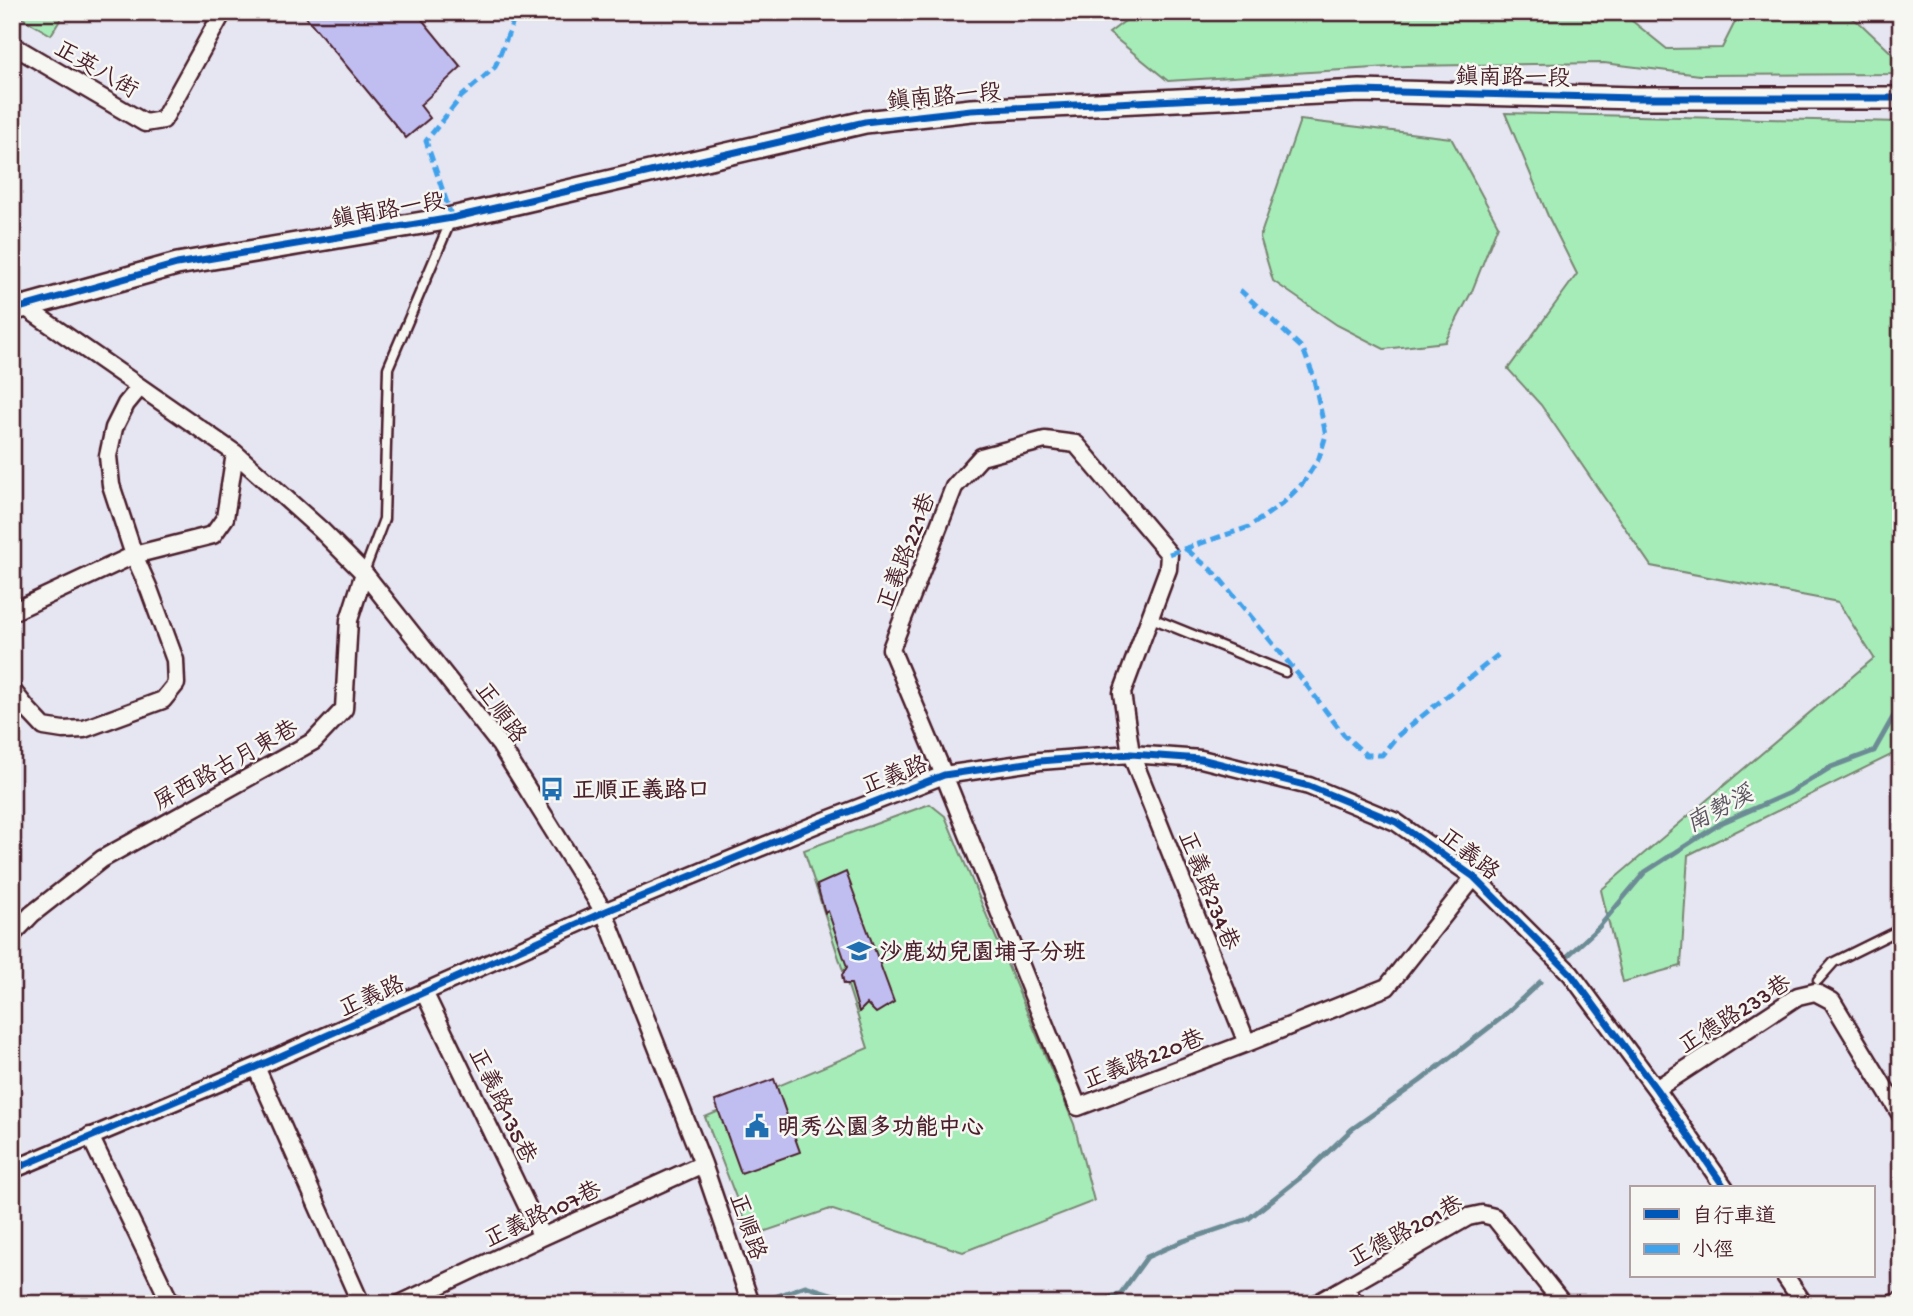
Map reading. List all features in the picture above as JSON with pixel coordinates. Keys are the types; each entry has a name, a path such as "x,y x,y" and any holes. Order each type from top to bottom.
{"street":[{"name":"正英八街","path":"12,45 145,123 163,120 223,12"},
{"name":"鎮南路一段","path":"16,305 177,264 452,218 865,122 971,110 1360,91 1636,98 1901,98"},
{"name":"正順路","path":"16,305 235,453 321,530 364,573 500,745 604,912 704,1164 751,1304"},
{"path":"12,690 44,727 62,730 85,729 163,700 176,684 175,660 134,555 111,485 108,456 114,428 126,404 140,387"},
{"name":"正義路221巷","path":"944,775 891,649 954,487 981,457 1045,440 1076,444 1169,554 1168,569 1122,693 1131,754"},
{"path":"12,612 134,555 214,535 225,518 235,453"},
{"name":"屏西路古月東巷","path":"12,935 32,914 102,859 314,741 344,709 349,620 364,573"},
{"name":"正義路","path":"12,1170 257,1067 604,912 944,775 1040,761 1131,754 1201,759 1309,786 1396,821 1474,877 1571,974 1724,1186"},
{"name":"正義路234巷","path":"1131,754 1247,1043"},
{"name":"正義路220巷","path":"944,775 1078,1107 1387,987 1474,877"},
{"name":"正義路135巷","path":"424,992 542,1237"},
{"name":"正德路233巷","path":"1656,1089 1798,996 1815,992 1832,1001 1901,1115"},
{"path":"257,1067 361,1304"},
{"path":"90,1136 171,1304"},
{"name":"正義路107巷","path":"400,1304 704,1164"},
{"name":"正德路201巷","path":"1316,1304 1468,1217 1482,1214 1494,1217 1563,1304"},
{"path":"1786,1278 1804,1304"},
{"path":"1346,1288 1355,1304"},
{"path":"1892,1304 1901,1301"}],"lane":[{"path":"364,573 384,519 388,368 452,218"},
{"path":"1149,617 1285,672"},
{"path":"1818,980 1834,962 1901,929"}],"green space":[{"path":"12,12 65,12 51,35"},
{"path":"1137,12 1621,12 1667,49 1722,48 1740,12 1842,12 1861,24 1901,62 1901,74 1700,75 1604,63 1406,66 1168,81 1109,33"},
{"path":"1505,113 1901,122 1901,755 1895,753 1688,855 1681,966 1623,982 1601,890 1874,658 1838,602 1651,566 1541,405 1508,369 1577,274 1548,216"},
{"path":"1300,120 1451,138 1498,225 1472,291 1445,342 1384,349 1337,325 1273,281 1260,237"},
{"path":"930,804 945,816 1074,1124 1094,1201 963,1252 830,1209 751,1236 705,1117 868,1048 804,850"}],"building":[{"path":"302,12 416,12 461,67 420,105 430,118 406,138"},
{"name":"沙鹿幼兒園埔子分班","path":"846,872 894,1002 876,1013 867,1004 859,1012 851,984 844,984 842,975 847,967 828,911 825,913 817,885"},
{"name":"明秀公園多功能中心","path":"774,1079 800,1152 741,1173 715,1101"}],"waterway":[{"name":"南勢溪","path":"1561,962 1599,927 1645,872 1721,823 1789,793 1831,767 1874,751 1901,703"},
{"path":"1094,1304 1121,1293 1147,1257 1183,1241 1248,1219 1306,1173 1352,1129 1500,1019 1540,982"},
{"path":"755,1304 805,1286 863,1304"}],"marked path":[{"path":"452,218 426,141 461,97 495,67 517,12"},
{"path":"1169,554 1249,527 1282,504 1303,483 1319,458 1326,435 1313,375 1303,349 1240,290"},
{"path":"1186,549 1216,574 1344,735 1366,755 1382,755 1396,737 1498,655"}],"cycle path":[{"path":"12,310 177,264 452,218 865,122 971,110 1360,91 1636,98 1901,98"},
{"path":"12,1170 256,1067 604,912 944,775 1040,761 1131,754 1201,759 1309,786 1396,822 1474,877 1571,974 1724,1186"}],"place":[{"name":"正順正義路口","path":"552,789"},
{"name":"沙鹿幼兒園埔子分班","path":"859,951"},
{"name":"明秀公園多功能中心","path":"757,1126"}]}
